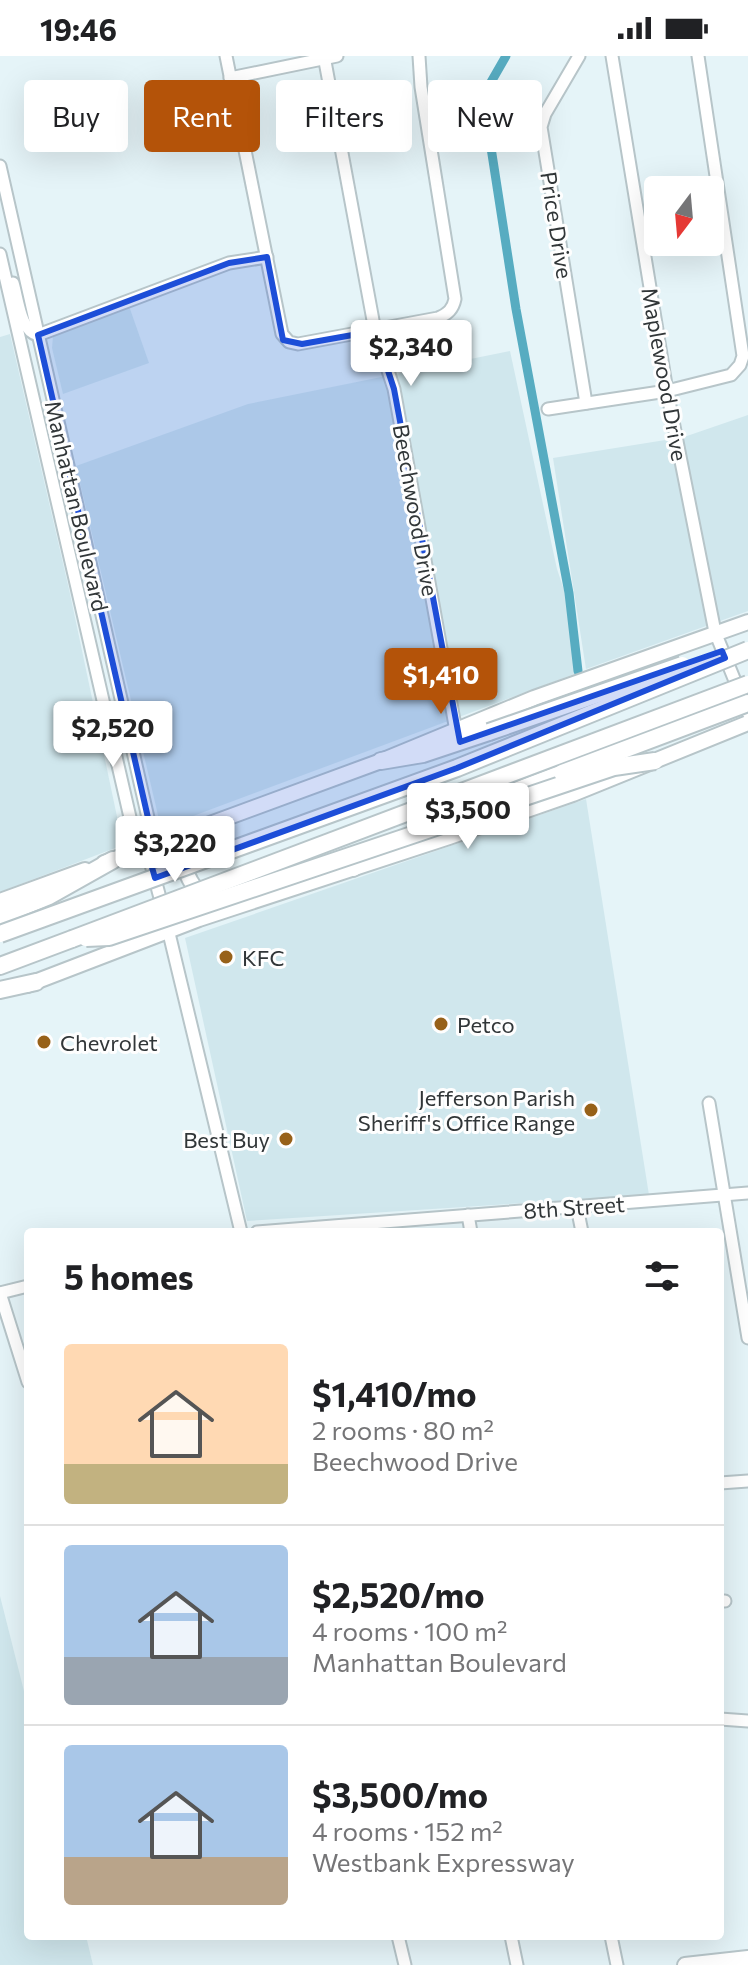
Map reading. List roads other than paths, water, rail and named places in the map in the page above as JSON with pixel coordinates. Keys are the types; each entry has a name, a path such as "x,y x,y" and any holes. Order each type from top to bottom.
{"highway":[{"path":"381,761 423,754 458,736 748,643"},
{"path":"0,934 457,768 748,650"},
{"path":"0,966 742,686"},
{"path":"353,868 412,830 748,703"},
{"path":"72,939 109,937 614,767 655,761"},
{"path":"0,916 49,896 113,860"},
{"path":"0,993 36,982"}],"main road":[{"path":"458,736 534,698 748,622"},
{"path":"36,982 229,909 573,794 748,723"},
{"path":"0,901 381,761"},
{"path":"206,826 187,853 188,875 201,894 229,909"},
{"path":"685,1965 748,1958"}],"street":[{"path":"226,56 282,334 293,343 302,344 438,318 450,311 455,299 421,87 419,56"},
{"path":"230,78 337,56"},
{"name":"Price Drive","path":"579,56 545,114 541,127 586,403"},
{"name":"Maplewood Drive","path":"612,56 667,391 715,632 742,686 748,713"},
{"path":"548,409 667,391 731,375 740,365 743,356 698,56"},
{"name":"Beechwood Drive","path":"324,57 375,331 394,389 458,736"},
{"name":"Manhattan Boulevard","path":"0,166 151,831 146,846 240,1228"},
{"path":"0,191 7,220 14,225"},
{"name":"Manhattan Boulevard","path":"0,254 135,839 146,846"},
{"path":"4,271 12,279 26,326 31,333 38,335 229,263 267,257"},
{"path":"30,388 45,394 56,439 65,452"},
{"path":"110,730 123,740 129,762 136,765"},
{"path":"709,1103 748,1338"},
{"name":"8th Street","path":"348,1228 468,1215 748,1193"},
{"path":"577,1207 581,1228"},
{"path":"468,1215 470,1228"},
{"path":"24,1287 0,1293 24,1369"},
{"path":"724,1483 748,1481"},
{"path":"724,1719 748,1721"},
{"path":"399,1940 405,1965"},
{"path":"512,1940 517,1965"},
{"path":"612,1940 617,1965"}],"waterway":[{"path":"506,56 483,96 516,309 569,593 578,671"}],"place":[{"name":"KFC","path":"226,957"},
{"name":"Petco","path":"441,1024"},
{"name":"Chevrolet","path":"44,1042"},
{"name":"Jefferson Parish Sheriff's Office Range","path":"591,1110"},
{"name":"Best Buy","path":"286,1139"}]}
